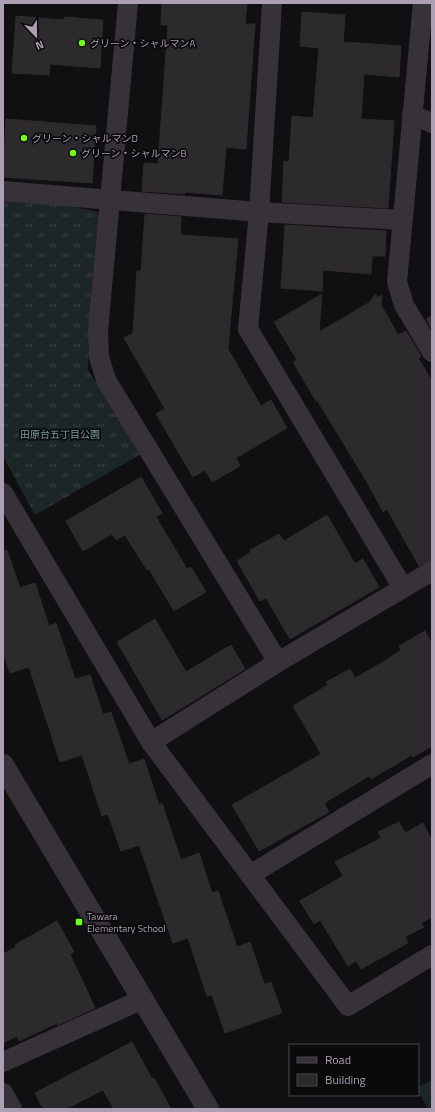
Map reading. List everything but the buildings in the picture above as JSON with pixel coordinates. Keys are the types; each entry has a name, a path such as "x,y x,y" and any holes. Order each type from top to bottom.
{"street":[{"path":"128,3 98,332 99,357 106,380 278,662"},
{"path":"272,3 259,212 248,329 403,588"},
{"path":"423,3 397,282 404,305 432,352"},
{"path":"412,115 432,123"},
{"path":"3,191 259,212 402,220"},
{"path":"3,493 151,742 348,1006 432,955"},
{"path":"151,742 278,662 432,571"},
{"path":"250,875 432,764"},
{"path":"3,765 208,1109"},
{"path":"3,1062 143,999"},
{"path":"3,1093 12,1109"}],"green space":[{"name":"田原台五丁目公園","path":"3,198 55,203 99,212 90,320 88,370 141,454 35,515 3,456"},
{"path":"432,1080 432,1109 428,1109 419,1093 419,1086"}],"place":[{"name":"グリーン・シャルマンA","path":"82,43"},
{"name":"グリーン・シャルマンD","path":"24,138"},
{"name":"グリーン・シャルマンB","path":"73,153"},
{"name":"Tawara Elementary School","path":"79,922"}]}
